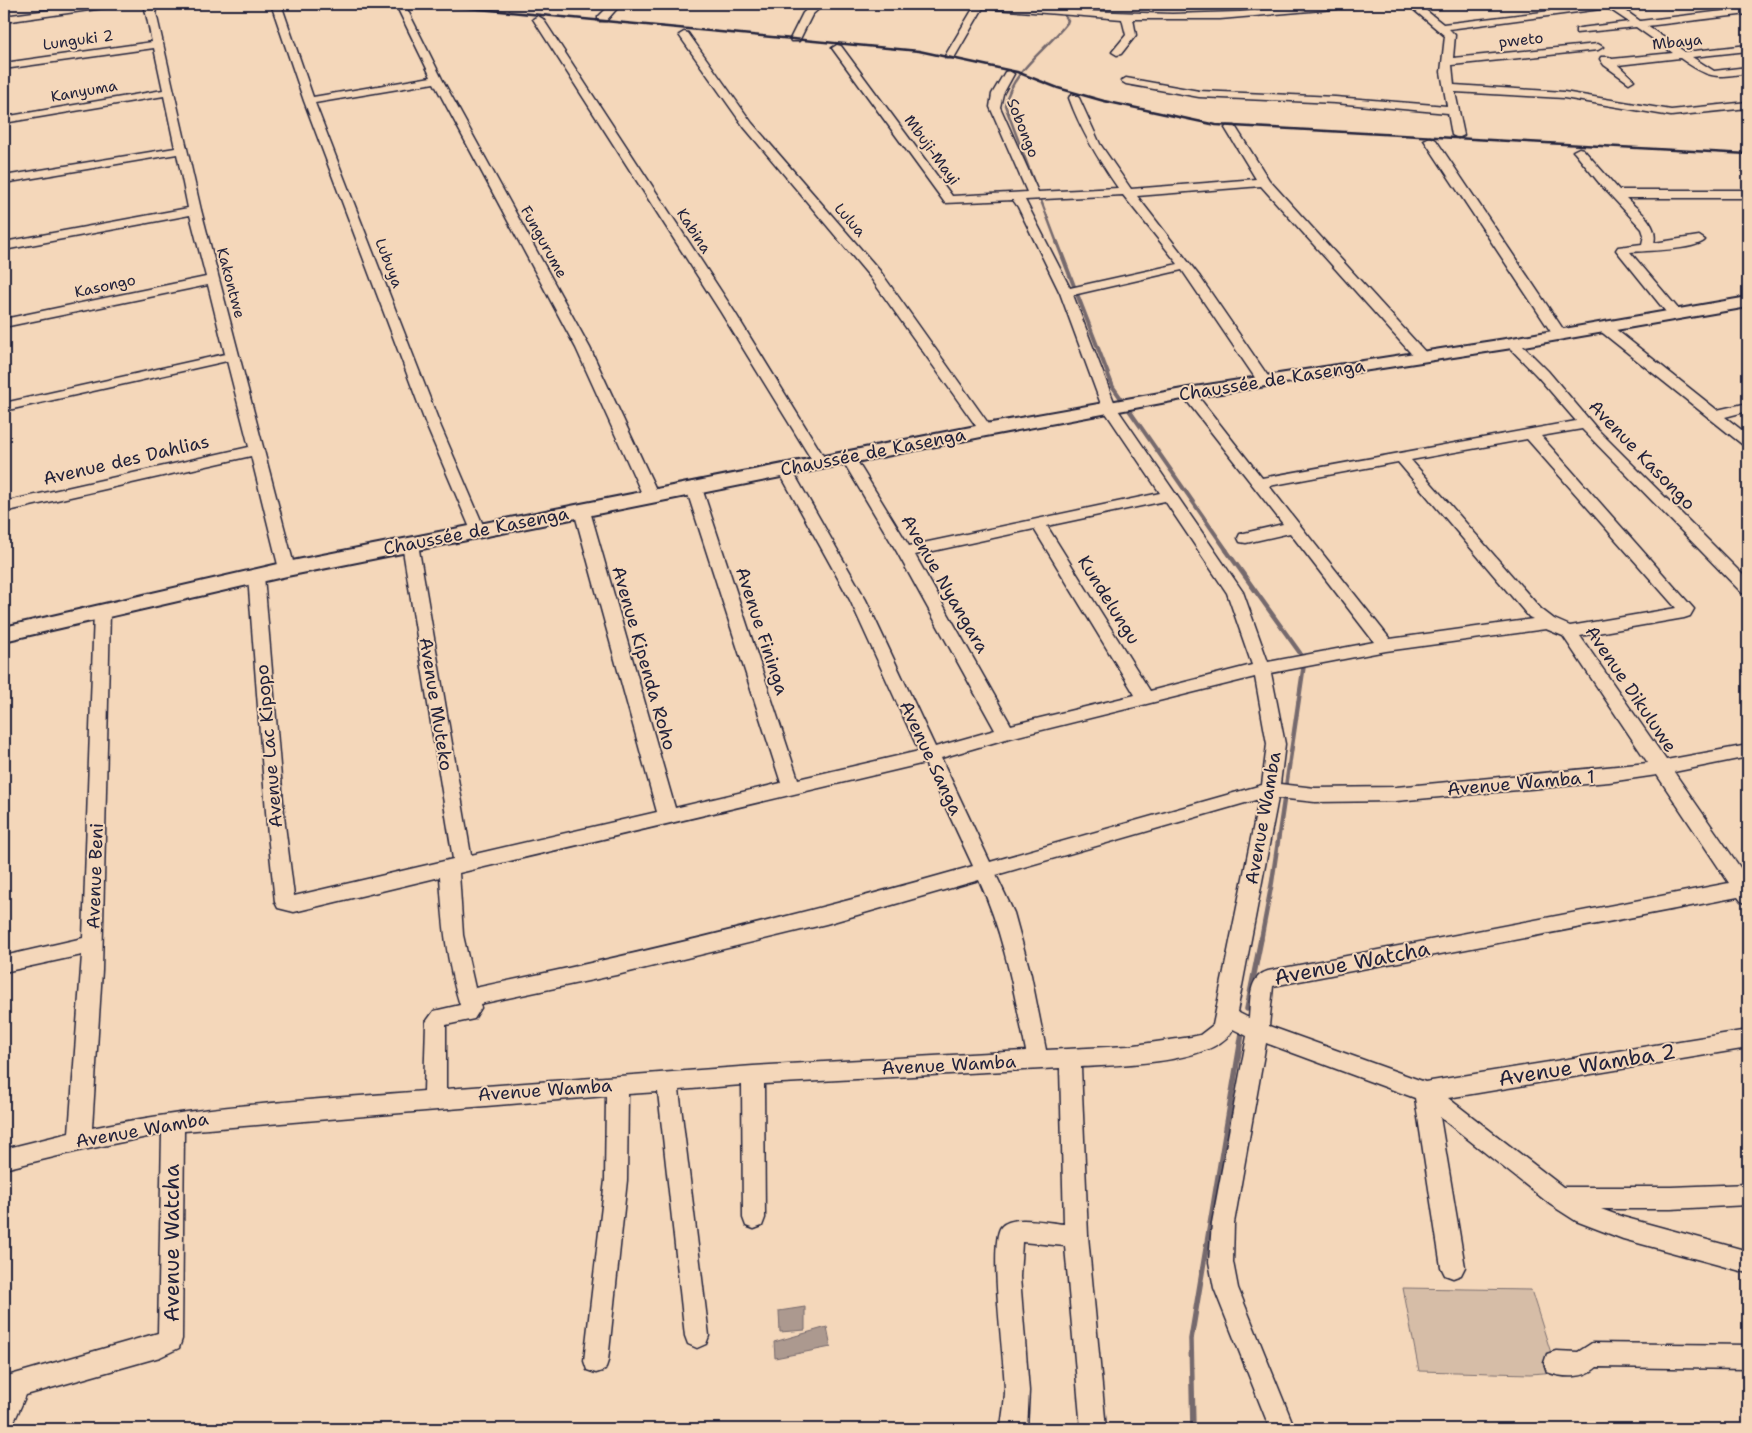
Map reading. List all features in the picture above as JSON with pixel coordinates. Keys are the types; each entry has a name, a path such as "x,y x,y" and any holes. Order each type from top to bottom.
{"main road":[{"name":"Chaussée de Kasenga","path":"4,634 287,569 478,532 847,456 1188,393 1512,343 1748,302"}],"street":[{"path":"4,19 111,4"},
{"name":"Kakontwe","path":"149,4 212,280 287,569"},
{"name":"Lubuya","path":"276,4 309,101 434,427 478,532"},
{"path":"602,19 616,4"},
{"path":"795,39 806,8 819,4"},
{"path":"950,56 976,4 1127,17 1200,17 1251,8"},
{"path":"1142,6 1157,10 1175,7 1251,8 1356,4"},
{"path":"1412,4 1442,27 1450,38 1447,62 1458,136"},
{"path":"1610,4 1710,74 1748,70"},
{"path":"1562,17 1616,4"},
{"path":"1743,4 1748,7"},
{"name":"Fungurume","path":"402,7 437,79 583,348 651,496"},
{"path":"1442,27 1562,17 1638,24 1748,11"},
{"path":"1118,52 1131,35 1127,17"},
{"path":"1562,17 1598,47 1608,64 1629,80"},
{"name":"Kabina","path":"538,19 727,311 820,462"},
{"name":"Lulua","path":"684,35 748,125 875,274 986,430"},
{"name":"Lunguki 2","path":"4,66 157,44"},
{"name":"pweto","path":"1447,62 1598,47"},
{"name":"Mbuji-Mayi","path":"837,48 947,198 955,201 1127,192 1264,182"},
{"name":"Mbaya","path":"1608,64 1748,48"},
{"name":"Sobongo","path":"1009,74 997,94 995,107 1034,196"},
{"path":"309,101 437,79"},
{"path":"1126,81 1199,94 1335,100 1454,110"},
{"path":"1450,88 1581,97 1671,113 1748,105"},
{"name":"Kanyuma","path":"4,120 169,92"},
{"path":"1074,98 1090,139 1127,192 1185,266 1265,382"},
{"path":"1231,128 1264,182 1422,357"},
{"path":"1430,140 1560,335"},
{"path":"4,180 182,150"},
{"path":"1579,150 1598,176 1648,228 1650,235 1647,248"},
{"path":"1616,194 1748,194"},
{"name":"Avenue Wamba","path":"4,1159 80,1140 173,1122 435,1098 753,1075 1070,1060 1128,1055 1191,1046 1206,1042 1218,1034 1226,1017 1280,791 1276,732 1262,669 1235,592 1170,495 1119,405 1024,206 1017,197"},
{"path":"4,246 195,210"},
{"path":"1675,314 1622,252 1627,248 1647,248 1698,240"},
{"path":"1066,294 1185,266"},
{"name":"Kasongo","path":"4,323 212,280"},
{"path":"1604,327 1748,442"},
{"name":"Avenue Kasongo","path":"1512,343 1543,374 1585,424 1748,589"},
{"path":"4,407 233,356"},
{"path":"1188,393 1386,645"},
{"path":"1714,415 1748,407"},
{"path":"1258,483 1585,424"},
{"path":"1531,434 1686,609 1684,612 1569,632"},
{"name":"Avenue des Dahlias","path":"4,507 257,450"},
{"name":"Avenue Nyangara","path":"847,456 905,552 1006,733"},
{"name":"Avenue Dikuluwe","path":"1400,456 1535,613 1548,623 1569,632 1746,891"},
{"name":"Avenue Sanga","path":"785,470 858,600 929,755 986,871 1004,914 1013,942 1038,1061"},
{"name":"Avenue Fininga","path":"694,488 792,787"},
{"path":"905,552 1170,495"},
{"name":"Avenue Kipenda Roho","path":"582,510 668,816"},
{"name":"Kundelungu","path":"1038,524 1146,698"},
{"path":"1246,538 1293,527"},
{"name":"Avenue Muteko","path":"410,544 456,865 453,935 460,971 469,998"},
{"name":"Avenue Lac Kipopo","path":"256,576 275,816 286,903 299,904 456,865"},
{"name":"Avenue Beni","path":"80,1140 93,944 102,611"},
{"path":"456,865 929,755 1006,733 1262,669 1386,645 1548,623"},
{"name":"Avenue Wamba 1","path":"469,998 706,946 986,871 1234,798 1280,791 1396,794 1609,776 1748,751"},
{"name":"Avenue Watcha","path":"1282,1429 1226,1288 1221,1262 1223,1223 1258,1031 1261,986 1268,979 1746,891"},
{"path":"4,964 93,944"},
{"path":"435,1098 436,1022 440,1017 471,1010 469,998"},
{"path":"1226,1017 1258,1031 1426,1092 1559,1198 1584,1213 1624,1228 1748,1262"},
{"name":"Avenue Wamba 2","path":"1426,1092 1748,1039"},
{"path":"1070,1060 1076,1236 1094,1429"},
{"path":"753,1075 754,1218"},
{"path":"667,1081 697,1336"},
{"path":"596,1361 616,1180 617,1085"},
{"path":"1426,1092 1453,1267"},
{"name":"Avenue Watcha","path":"11,1386 160,1345 170,1339 173,1122"},
{"path":"1559,1198 1671,1198 1748,1194"},
{"path":"1014,1429 1018,1391 1008,1277 1009,1235 1014,1231 1022,1231 1076,1236"},
{"path":"1556,1363 1578,1364 1586,1361 1592,1355 1748,1357"},
{"path":"4,1415 11,1386"}],"shaded area":[{"path":"1403,1288 1531,1290 1557,1372 1530,1374 1419,1371"},
{"path":"805,1307 805,1330 780,1332 779,1311"},
{"path":"827,1327 831,1347 775,1358 774,1342"}],"waterway":[{"path":"1067,8 1069,4"},
{"path":"1057,243 1005,105 1009,93 1022,71 1067,23 1068,20 1065,17"},
{"path":"1057,242 1113,387 1227,551"},
{"path":"1226,550 1300,653"},
{"path":"1261,940 1272,882 1304,664"},
{"path":"1247,1009 1261,939"},
{"path":"1193,1429 1191,1339 1242,1033"}],"railway":[{"path":"426,4 919,51 1017,72 1058,88 1104,101 1216,125 1748,154"}]}
